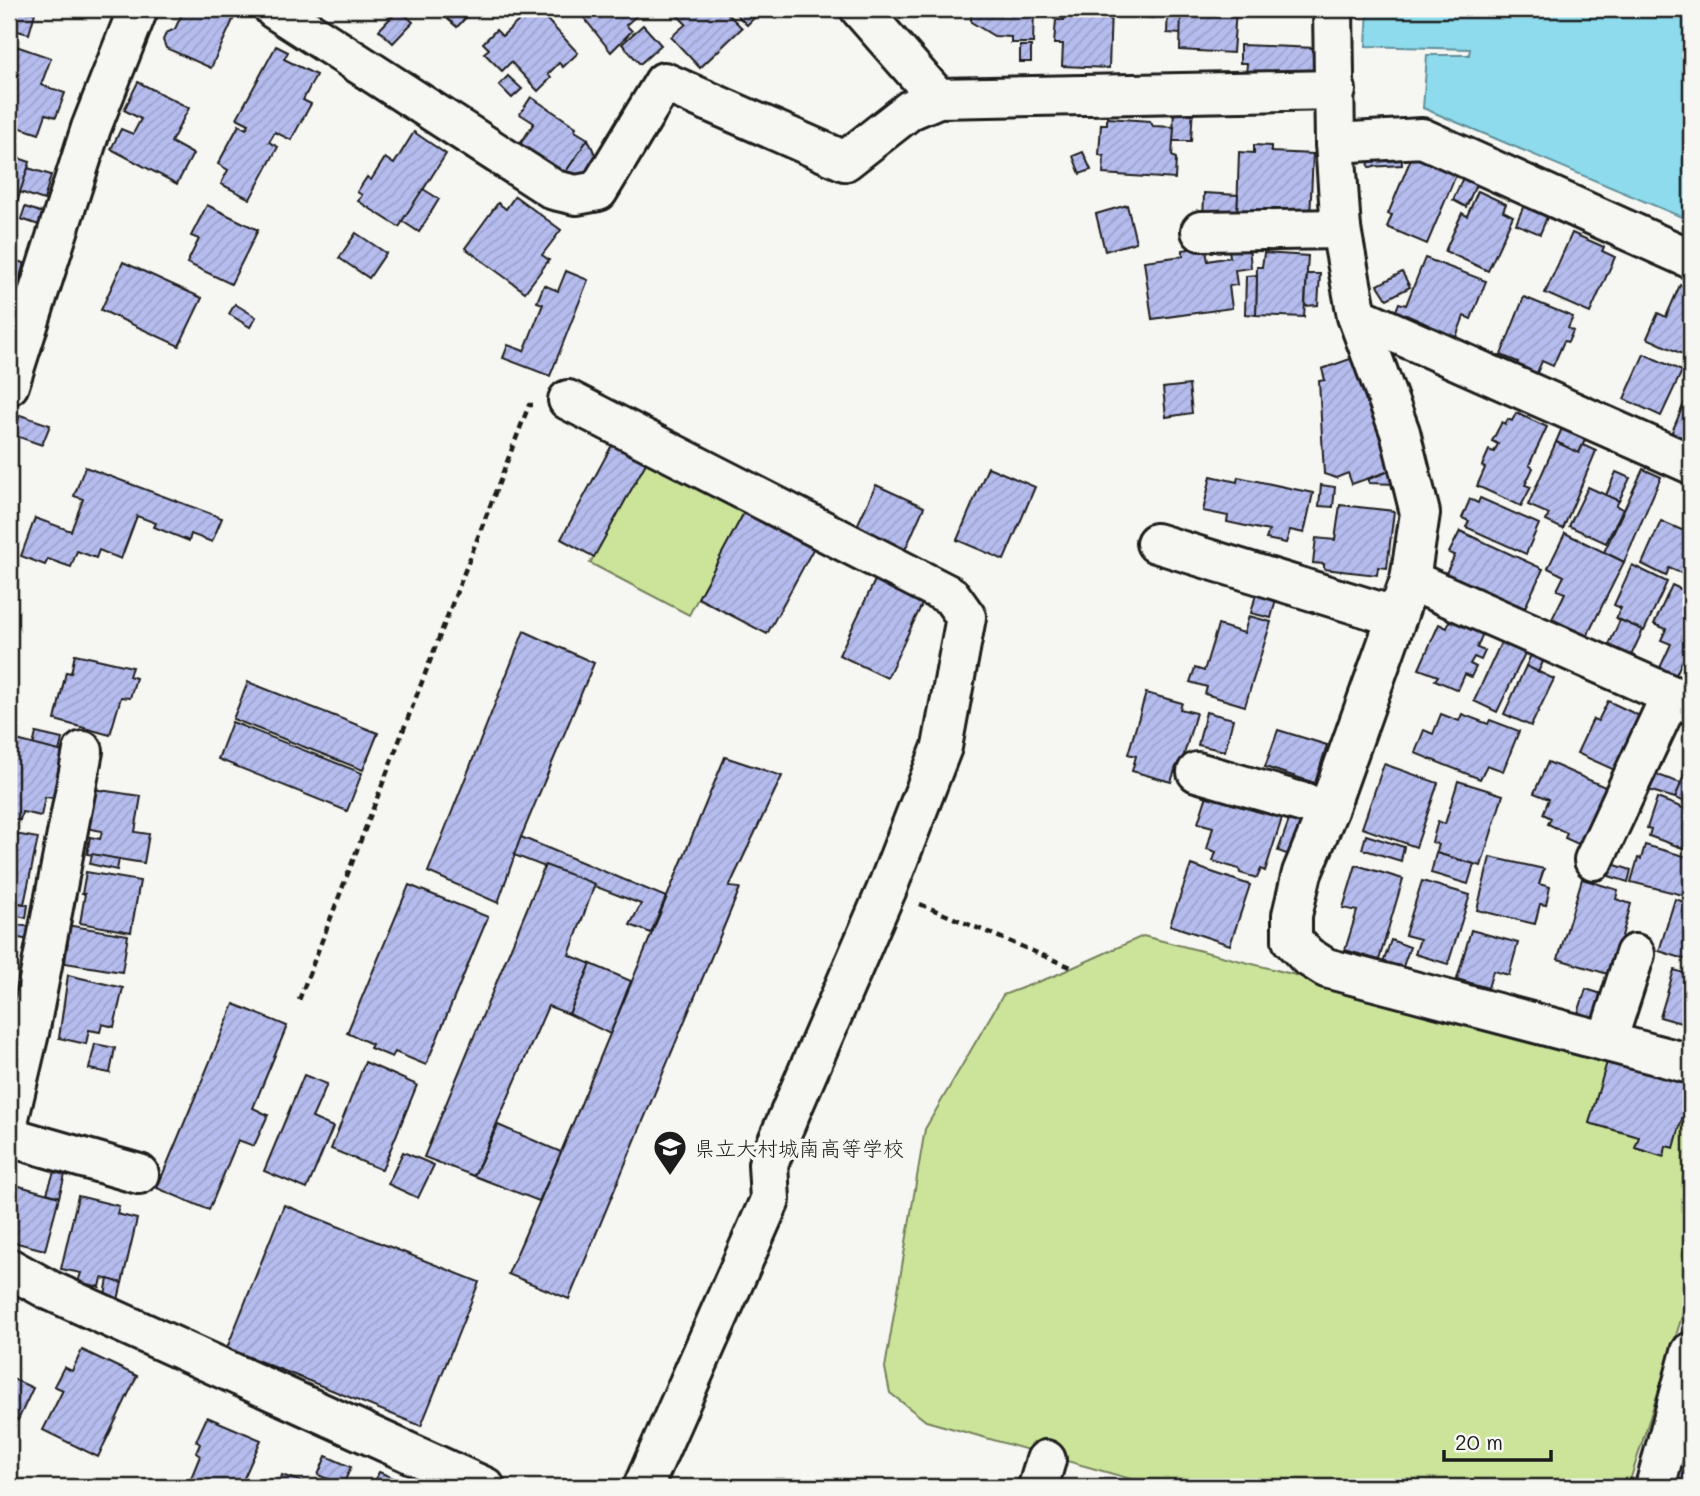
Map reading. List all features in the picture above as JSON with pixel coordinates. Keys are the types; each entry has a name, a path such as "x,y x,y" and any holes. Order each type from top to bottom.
{"street":[{"path":"10,374 90,128 138,9"},
{"path":"274,9 554,190 576,195 598,191 664,82 845,161 910,110 938,98 1336,90"},
{"path":"860,9 938,98"},
{"path":"1333,9 1335,143 1341,229 1357,316 1400,432 1420,513 1410,580 1303,873 1292,915 1292,940 1307,956 1326,968 1691,1064"},
{"path":"1335,143 1422,138 1691,259"},
{"path":"1201,231 1341,229"},
{"path":"1357,316 1691,464"},
{"path":"568,400 951,596 966,617 942,747 887,891 768,1164 769,1200 643,1487"},
{"path":"1156,543 1397,617"},
{"path":"1410,580 1681,699 1594,860"},
{"path":"9,1118 19,1031 83,751"},
{"path":"1197,772 1328,810"},
{"path":"1607,1041 1634,954"},
{"path":"9,1132 16,1139 139,1174"},
{"path":"9,1268 49,1290 485,1487"},
{"path":"1655,1487 1685,1403 1691,1352"}],"path":[{"path":"299,1000 529,405 568,400"},
{"path":"887,891 1073,968"}],"green space":[{"path":"648,459 748,505 689,615 590,563"},
{"path":"1143,936 1691,1076 1691,1288 1628,1487 1159,1487 926,1421 890,1393 885,1368 925,1129 1003,995 1054,976"}],"water":[{"path":"1368,9 1691,9 1691,221 1423,108 1427,55 1469,55 1470,49 1366,46"}],"building":[{"path":"15,9 35,13 29,34 10,29"},
{"path":"184,9 238,9 211,68 166,48 163,40 166,33 175,29"},
{"path":"399,9 413,22 393,43 379,30"},
{"path":"436,9 474,9 457,27"},
{"path":"532,9 537,9 578,53 563,67 559,63 548,74 551,78 538,91 511,62 502,71 484,53 489,49 483,43 496,30 502,36"},
{"path":"577,9 644,9 626,25 632,31 611,52"},
{"path":"683,9 723,9 742,28 700,68 671,37 686,24 677,15"},
{"path":"731,9 763,9 747,25"},
{"path":"971,9 1034,9 1033,43 1011,43 1011,37 994,36 971,22"},
{"path":"1065,9 1111,9 1109,68 1062,66 1063,44 1054,44 1056,20 1064,20"},
{"path":"1133,9 1154,9 1153,18 1133,16"},
{"path":"1168,9 1181,9 1181,34 1167,33"},
{"path":"1181,9 1236,9 1233,53 1180,50"},
{"path":"643,25 661,45 640,64 622,44"},
{"path":"1240,45 1316,48 1314,80 1246,77 1247,63 1240,63"},
{"path":"16,46 51,58 41,85 65,93 56,117 46,114 39,134 9,124 9,67"},
{"path":"276,46 288,52 284,59 316,75 303,100 311,104 291,140 275,132 269,142 278,147 250,199 221,184 228,170 218,164 239,125 246,129 249,124 237,118"},
{"path":"1020,46 1031,46 1031,62 1020,62"},
{"path":"508,76 522,89 512,98 499,85"},
{"path":"138,82 189,108 171,142 193,154 177,184 111,149 121,129 133,134 141,119 124,110"},
{"path":"531,97 576,127 575,131 588,139 561,179 517,149 534,123 520,114"},
{"path":"1174,105 1193,106 1191,141 1173,141"},
{"path":"1107,118 1150,121 1153,126 1174,127 1172,156 1176,158 1175,179 1103,174 1104,156 1099,155 1101,124 1107,124"},
{"path":"414,132 446,154 399,227 358,201 362,195 357,192 367,177 371,180 385,158 394,164"},
{"path":"588,139 602,170 561,179"},
{"path":"1254,145 1271,146 1271,152 1313,154 1310,218 1237,213 1239,152 1254,153"},
{"path":"1401,148 1402,165 1369,167 1367,150"},
{"path":"1083,152 1091,170 1080,174 1073,156"},
{"path":"9,155 30,162 9,228"},
{"path":"1412,156 1456,175 1427,244 1387,227 1392,215 1388,214"},
{"path":"28,168 51,175 44,200 20,192"},
{"path":"1465,173 1478,180 1466,207 1453,200"},
{"path":"423,189 439,199 419,232 402,221"},
{"path":"1478,191 1506,204 1503,211 1513,216 1488,271 1445,251 1462,213 1467,216"},
{"path":"1204,193 1238,195 1236,225 1203,224"},
{"path":"515,196 561,230 542,255 549,260 525,292 465,248 498,203 506,209"},
{"path":"1527,198 1551,208 1540,234 1516,224"},
{"path":"207,205 258,230 231,284 187,263 199,239 191,236"},
{"path":"1127,205 1136,242 1105,251 1096,214"},
{"path":"25,207 43,213 39,225 21,219"},
{"path":"356,233 386,253 369,278 339,258"},
{"path":"1572,233 1604,247 1602,251 1615,257 1590,313 1545,293"},
{"path":"1205,246 1208,261 1230,257 1229,249 1249,246 1251,268 1235,270 1237,285 1229,286 1232,308 1152,319 1144,261 1183,256 1183,250"},
{"path":"1264,253 1308,256 1304,317 1256,315 1257,267 1262,267"},
{"path":"1425,258 1486,281 1471,319 1464,316 1453,345 1392,321 1399,303 1406,305"},
{"path":"9,259 24,263 9,314"},
{"path":"123,262 202,298 179,346 101,310"},
{"path":"566,271 588,280 550,376 503,358 508,345 524,351 543,304 537,302 544,285 558,291"},
{"path":"1402,272 1410,287 1387,299 1378,285"},
{"path":"1307,274 1320,274 1318,305 1305,306"},
{"path":"1257,275 1256,315 1245,314 1246,276"},
{"path":"1680,285 1691,289 1691,334 1682,354 1647,338 1658,313 1666,317"},
{"path":"1524,297 1573,317 1568,328 1573,331 1568,342 1564,341 1553,366 1542,361 1536,375 1516,367 1518,362 1501,355"},
{"path":"235,304 256,317 250,327 229,314"},
{"path":"1644,354 1682,371 1661,416 1624,399"},
{"path":"1353,358 1392,470 1352,484 1348,473 1336,478 1324,474 1319,381 1325,380 1322,369"},
{"path":"1189,385 1192,413 1166,417 1163,388"},
{"path":"1685,401 1691,404 1691,448 1669,439"},
{"path":"1516,413 1547,427 1529,465 1533,468 1525,485 1531,487 1521,506 1477,486 1489,450 1494,452 1498,444 1492,441 1502,422 1505,424 1508,419 1512,421"},
{"path":"20,415 50,425 42,445 13,435"},
{"path":"1562,428 1585,440 1579,453 1556,442"},
{"path":"1556,442 1579,453 1583,445 1596,451 1563,529 1546,521 1549,514 1528,505"},
{"path":"612,445 646,463 594,557 561,539"},
{"path":"85,467 222,518 212,542 191,534 189,541 154,527 156,523 137,516 121,559 99,550 96,558 77,551 71,567 48,559 45,565 21,556 35,518 71,531 83,499 74,496"},
{"path":"988,467 1035,487 1004,560 957,540"},
{"path":"1643,469 1661,477 1624,562 1604,552"},
{"path":"1392,470 1395,484 1369,483 1369,479"},
{"path":"1616,472 1630,478 1619,501 1606,495"},
{"path":"1211,476 1237,482 1238,477 1313,493 1304,533 1290,530 1286,543 1266,539 1269,531 1227,522 1228,516 1203,511"},
{"path":"876,485 924,507 905,550 856,528"},
{"path":"1321,485 1335,487 1333,507 1319,506"},
{"path":"1588,487 1619,501 1616,506 1623,509 1606,543 1569,526"},
{"path":"1480,498 1539,524 1526,554 1466,527 1469,521 1462,518 1470,499 1478,503"},
{"path":"748,505 817,542 767,634 698,598"},
{"path":"1340,505 1394,511 1387,568 1378,567 1377,575 1324,569 1324,564 1313,563 1316,538 1335,540"},
{"path":"1661,521 1691,534 1691,577 1669,568 1666,576 1642,564"},
{"path":"1460,531 1543,569 1522,614 1444,577 1455,555 1449,553"},
{"path":"1565,533 1624,562 1587,636 1552,619 1565,593 1557,590 1564,576 1548,568"},
{"path":"1632,565 1667,582 1644,631 1616,618 1621,608 1614,605"},
{"path":"877,576 925,598 887,678 839,655"},
{"path":"1259,583 1279,588 1271,618 1251,613"},
{"path":"1672,585 1691,594 1691,642 1674,679 1658,672 1671,644 1661,640 1666,629 1654,624"},
{"path":"1249,616 1271,622 1245,706 1205,694 1207,687 1190,682 1195,668 1204,671 1218,625 1244,633"},
{"path":"1451,616 1484,630 1477,648 1485,651 1481,660 1474,657 1470,664 1476,667 1471,677 1465,674 1458,690 1435,680 1438,676 1419,669 1439,624 1447,628"},
{"path":"1620,620 1643,630 1629,660 1607,649"},
{"path":"524,631 594,663 521,837 498,903 428,872"},
{"path":"1503,638 1527,649 1497,712 1474,701"},
{"path":"1535,646 1548,652 1538,672 1526,666"},
{"path":"75,654 132,667 129,676 136,678 130,698 121,697 110,735 55,720 66,672 71,673"},
{"path":"1526,666 1554,679 1531,726 1504,714"},
{"path":"248,682 378,733 363,770 233,719"},
{"path":"1146,693 1182,703 1180,709 1196,713 1183,758 1189,760 1186,770 1176,767 1171,782 1132,771 1136,756 1128,754"},
{"path":"1608,701 1644,718 1619,772 1577,753 1593,719 1598,721"},
{"path":"1206,712 1233,719 1225,751 1198,745"},
{"path":"1441,714 1459,721 1462,714 1488,724 1490,720 1519,731 1503,771 1487,765 1480,779 1415,753 1424,730 1433,734"},
{"path":"232,722 362,773 347,811 218,759"},
{"path":"1278,730 1327,745 1315,783 1265,767"},
{"path":"36,733 62,739 59,752 33,746"},
{"path":"9,738 63,752 53,798 45,797 41,816 22,812 20,820 9,818"},
{"path":"725,757 782,776 729,887 740,888 569,1299 508,1274"},
{"path":"1691,757 1691,804 1675,798"},
{"path":"1548,762 1612,790 1587,848 1565,838 1567,833 1548,824 1551,818 1543,814 1549,799 1534,793"},
{"path":"1384,764 1438,783 1416,847 1362,828"},
{"path":"1652,773 1681,783 1675,798 1645,789"},
{"path":"1458,781 1503,795 1481,866 1436,853 1439,845 1432,842 1438,821 1445,824"},
{"path":"93,789 141,796 135,832 149,834 144,863 87,854 90,837 100,839 102,831 86,828"},
{"path":"1209,789 1284,812 1265,871 1261,869 1257,878 1213,861 1216,852 1207,849 1213,827 1198,823"},
{"path":"1657,798 1691,811 1691,851 1649,836 1651,829 1647,828"},
{"path":"1292,812 1312,819 1298,858 1278,851"},
{"path":"9,833 38,838 24,904 9,901"},
{"path":"1366,835 1404,847 1401,861 1362,849"},
{"path":"521,837 666,897 651,933 630,925 641,904 514,855"},
{"path":"1645,845 1691,858 1691,897 1631,882"},
{"path":"1436,853 1474,864 1468,884 1431,873"},
{"path":"92,854 119,859 117,870 90,864"},
{"path":"1490,857 1544,869 1539,884 1550,887 1546,905 1540,904 1535,924 1477,910"},
{"path":"1612,864 1631,870 1628,882 1609,876"},
{"path":"545,865 595,884 569,955 591,964 569,1014 548,1006 474,1176 424,1157"},
{"path":"1191,865 1250,885 1230,945 1170,925"},
{"path":"1356,865 1403,879 1379,960 1345,950 1357,911 1343,908"},
{"path":"86,872 140,881 131,932 80,923"},
{"path":"1582,879 1618,890 1616,899 1631,904 1611,975 1558,959"},
{"path":"1422,881 1470,895 1448,964 1415,954 1420,939 1405,935"},
{"path":"409,885 488,917 426,1065 395,1052 392,1057 370,1048 372,1044 347,1033"},
{"path":"1675,899 1691,904 1691,961 1659,951"},
{"path":"9,901 28,905 26,918 9,914"},
{"path":"9,924 32,927 29,940 9,936"},
{"path":"66,925 128,935 122,972 65,963 68,941 63,941"},
{"path":"1471,930 1518,943 1509,975 1493,971 1488,988 1457,979"},
{"path":"9,936 16,938 9,977"},
{"path":"1391,940 1410,947 1402,969 1383,963"},
{"path":"591,964 631,981 610,1034 569,1014"},
{"path":"1674,970 1691,975 1691,1026 1660,1017"},
{"path":"68,975 123,988 114,1027 102,1024 100,1032 89,1030 86,1044 59,1038"},
{"path":"1586,989 1611,997 1601,1024 1577,1016"},
{"path":"9,992 18,995 12,1020 9,1019"},
{"path":"234,1004 287,1026 253,1108 268,1115 254,1146 238,1140 209,1210 157,1188"},
{"path":"95,1044 115,1048 110,1073 89,1069"},
{"path":"365,1062 417,1085 382,1170 331,1149"},
{"path":"1607,1062 1691,1086 1674,1148 1666,1146 1664,1157 1635,1148 1639,1137 1589,1123"},
{"path":"304,1075 327,1084 312,1118 333,1127 307,1189 264,1171"},
{"path":"498,1125 561,1152 539,1201 474,1176"},
{"path":"403,1152 434,1165 418,1198 388,1184"},
{"path":"54,1172 65,1175 59,1197 47,1193"},
{"path":"12,1184 59,1197 45,1250 9,1241 9,1196"},
{"path":"78,1196 119,1206 117,1214 137,1219 122,1283 102,1278 100,1287 78,1282 81,1273 61,1269"},
{"path":"284,1205 479,1282 421,1426 227,1348"},
{"path":"108,1279 122,1283 117,1304 104,1300"},
{"path":"82,1350 137,1376 98,1457 43,1430 63,1390 54,1386 64,1367 72,1371"},
{"path":"9,1377 33,1388 18,1420 9,1415"},
{"path":"207,1417 261,1440 240,1487 199,1487 189,1483 200,1456 196,1453 200,1444 196,1441"},
{"path":"326,1456 351,1467 343,1485 318,1475"},
{"path":"1676,1466 1691,1470 1690,1487 1672,1483"},
{"path":"379,1472 415,1487 372,1487"},
{"path":"282,1475 316,1487 278,1487"}],"place":[{"name":"県立大村城南高等学校","path":"670,1177"}]}
